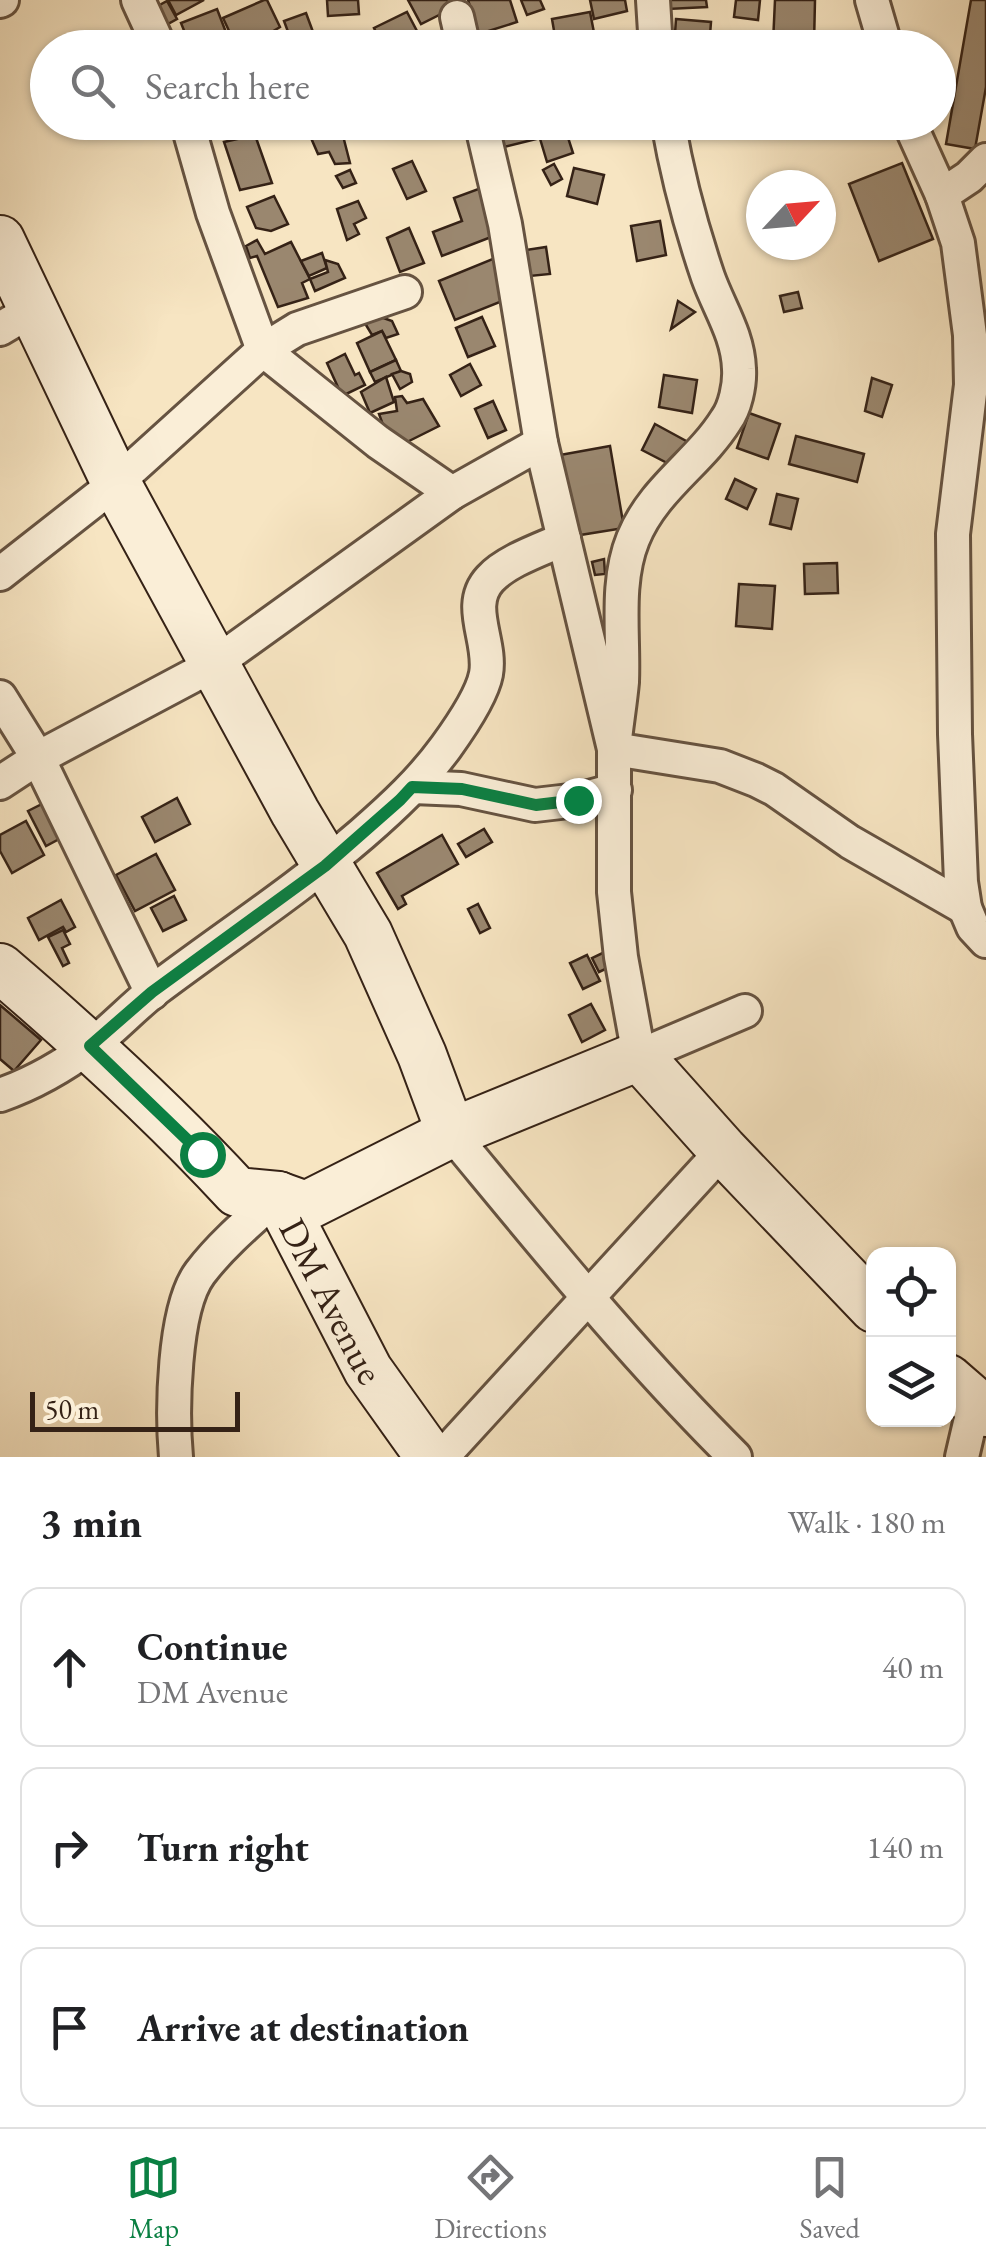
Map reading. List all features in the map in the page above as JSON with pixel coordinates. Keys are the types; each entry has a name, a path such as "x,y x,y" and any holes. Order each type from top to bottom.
{"street":[{"path":"138,0 152,30"},
{"path":"653,0 655,30"},
{"path":"872,0 881,30"},
{"path":"192,140 213,213 263,350 378,442 452,493"},
{"path":"486,140 506,224 541,443 614,749"},
{"path":"672,140 698,245 729,324 739,370 738,388 728,418 646,510 632,541 624,582 622,682 614,749 614,892 621,957 639,1056 866,1300"},
{"path":"917,140 958,244 970,335 974,459 952,534 955,734 961,882 973,927 986,941"},
{"path":"942,196 986,160"},
{"path":"0,240 16,319 116,483 325,866 368,934 422,1055 451,1133 587,1298 735,1457"},
{"path":"0,574 116,483 263,350 297,329 405,292"},
{"path":"0,783 38,758 213,664 452,493 541,443"},
{"path":"0,1095 20,1088 90,1046 152,992 325,866 400,800 448,744 486,675 478,610 490,578 564,539"},
{"path":"0,697 38,758 152,992"},
{"path":"614,749 720,766 756,780 850,842 965,908"},
{"path":"412,787 462,789 536,805 615,790"},
{"name":"DM Avenue","path":"0,968 90,1046 237,1192 278,1196 368,1370 430,1457"},
{"path":"176,1457 176,1385 186,1301 200,1273 278,1196 306,1206 451,1133 746,1011"},
{"path":"442,1457 723,1150"},
{"path":"176,1385 182,1432 200,1457"},
{"path":"962,1457 970,1398"}],"building":[{"path":"168,0 204,0 176,15"},
{"path":"267,0 280,27 229,30 223,18"},
{"path":"327,0 358,0 359,14 328,16"},
{"path":"408,0 447,0 451,9 421,24"},
{"path":"468,0 510,0 517,22 478,30"},
{"path":"521,0 540,0 544,9 527,15"},
{"path":"590,0 625,0 627,11 594,19"},
{"path":"669,0 706,0 707,7 668,9"},
{"path":"736,0 760,0 758,20 734,17"},
{"path":"775,0 815,0 814,30 774,30"},
{"path":"971,0 986,0 986,87 975,149 946,144 947,140 956,140 956,86"},
{"path":"167,1 177,19 166,25 156,7"},
{"path":"217,9 225,30 184,30 181,23"},
{"path":"407,12 416,30 375,30"},
{"path":"590,12 594,30 554,30 552,19"},
{"path":"306,13 312,30 287,30 284,21"},
{"path":"676,19 711,22 710,30 675,30"},
{"path":"257,140 272,183 240,190 224,142"},
{"path":"312,140 344,140 350,163 335,164 329,152 318,154"},
{"path":"502,140 532,140 504,147"},
{"path":"540,140 569,140 573,153 547,162"},
{"path":"412,161 426,191 407,199 393,169"},
{"path":"902,163 933,239 879,261 849,184"},
{"path":"554,164 562,179 551,185 543,170"},
{"path":"574,168 604,175 597,204 567,196"},
{"path":"350,170 356,183 343,188 336,176"},
{"path":"481,188 499,234 442,256 433,232 462,221 454,198"},
{"path":"274,196 288,224 271,231 256,228 247,207"},
{"path":"358,201 366,218 354,224 359,234 347,240 337,209"},
{"path":"660,221 666,255 637,261 631,226"},
{"path":"409,228 424,263 400,272 387,238"},
{"path":"257,240 265,254 291,242 310,279 302,283 308,298 278,307 257,256 250,258 246,246"},
{"path":"546,247 550,274 530,276 526,250"},
{"path":"322,253 327,268 309,276 301,261"},
{"path":"495,258 512,297 455,320 439,281"},
{"path":"325,260 338,264 345,278 315,291 310,279 328,272"},
{"path":"798,292 802,308 784,312 780,296"},
{"path":"678,301 695,312 671,329"},
{"path":"375,315 392,321 398,334 386,338 382,331 372,335 363,320"},
{"path":"482,317 495,346 468,357 456,328"},
{"path":"382,331 396,360 370,372 357,343"},
{"path":"345,354 365,385 342,396 327,363"},
{"path":"396,360 401,371 375,382 370,372"},
{"path":"470,364 481,385 461,396 450,375"},
{"path":"392,374 410,374 412,382 400,389"},
{"path":"664,375 697,380 692,413 659,407"},
{"path":"386,377 394,402 370,413 361,392"},
{"path":"872,378 892,385 882,417 865,411"},
{"path":"402,396 407,403 423,399 439,426 397,447 379,414 397,411 395,397"},
{"path":"493,401 506,430 488,438 475,409"},
{"path":"749,413 780,424 768,459 737,448"},
{"path":"655,424 688,442 675,467 642,450"},
{"path":"796,436 864,454 857,482 789,464"},
{"path":"610,446 624,528 574,536 560,455"},
{"path":"735,479 756,489 747,509 726,499"},
{"path":"777,494 798,499 791,529 770,524"},
{"path":"604,559 605,574 595,575 592,562"},
{"path":"837,563 838,593 805,594 804,564"},
{"path":"739,584 775,586 772,629 736,626"},
{"path":"58,796 76,830 46,846 28,811"},
{"path":"177,798 190,824 155,842 142,817"},
{"path":"26,821 44,855 12,873 0,851 0,835"},
{"path":"484,829 492,842 466,857 458,844"},
{"path":"442,835 458,864 402,896 406,904 398,909 377,873"},
{"path":"156,854 175,890 135,911 116,875"},
{"path":"174,896 186,920 163,931 151,908"},
{"path":"61,900 75,927 66,932 63,927 39,940 28,918"},
{"path":"478,904 490,928 480,933 468,909"},
{"path":"63,930 70,944 62,948 69,963 63,966 48,937"},
{"path":"611,949 618,963 599,972 592,958"},
{"path":"587,955 600,981 583,989 570,963"},
{"path":"591,1004 605,1030 582,1042 569,1015"},
{"path":"0,1005 41,1040 14,1071 0,1059"}],"route":[{"path":"202,1154 90,1046 152,992 325,866 412,787 462,789 536,805 578,800"}]}
